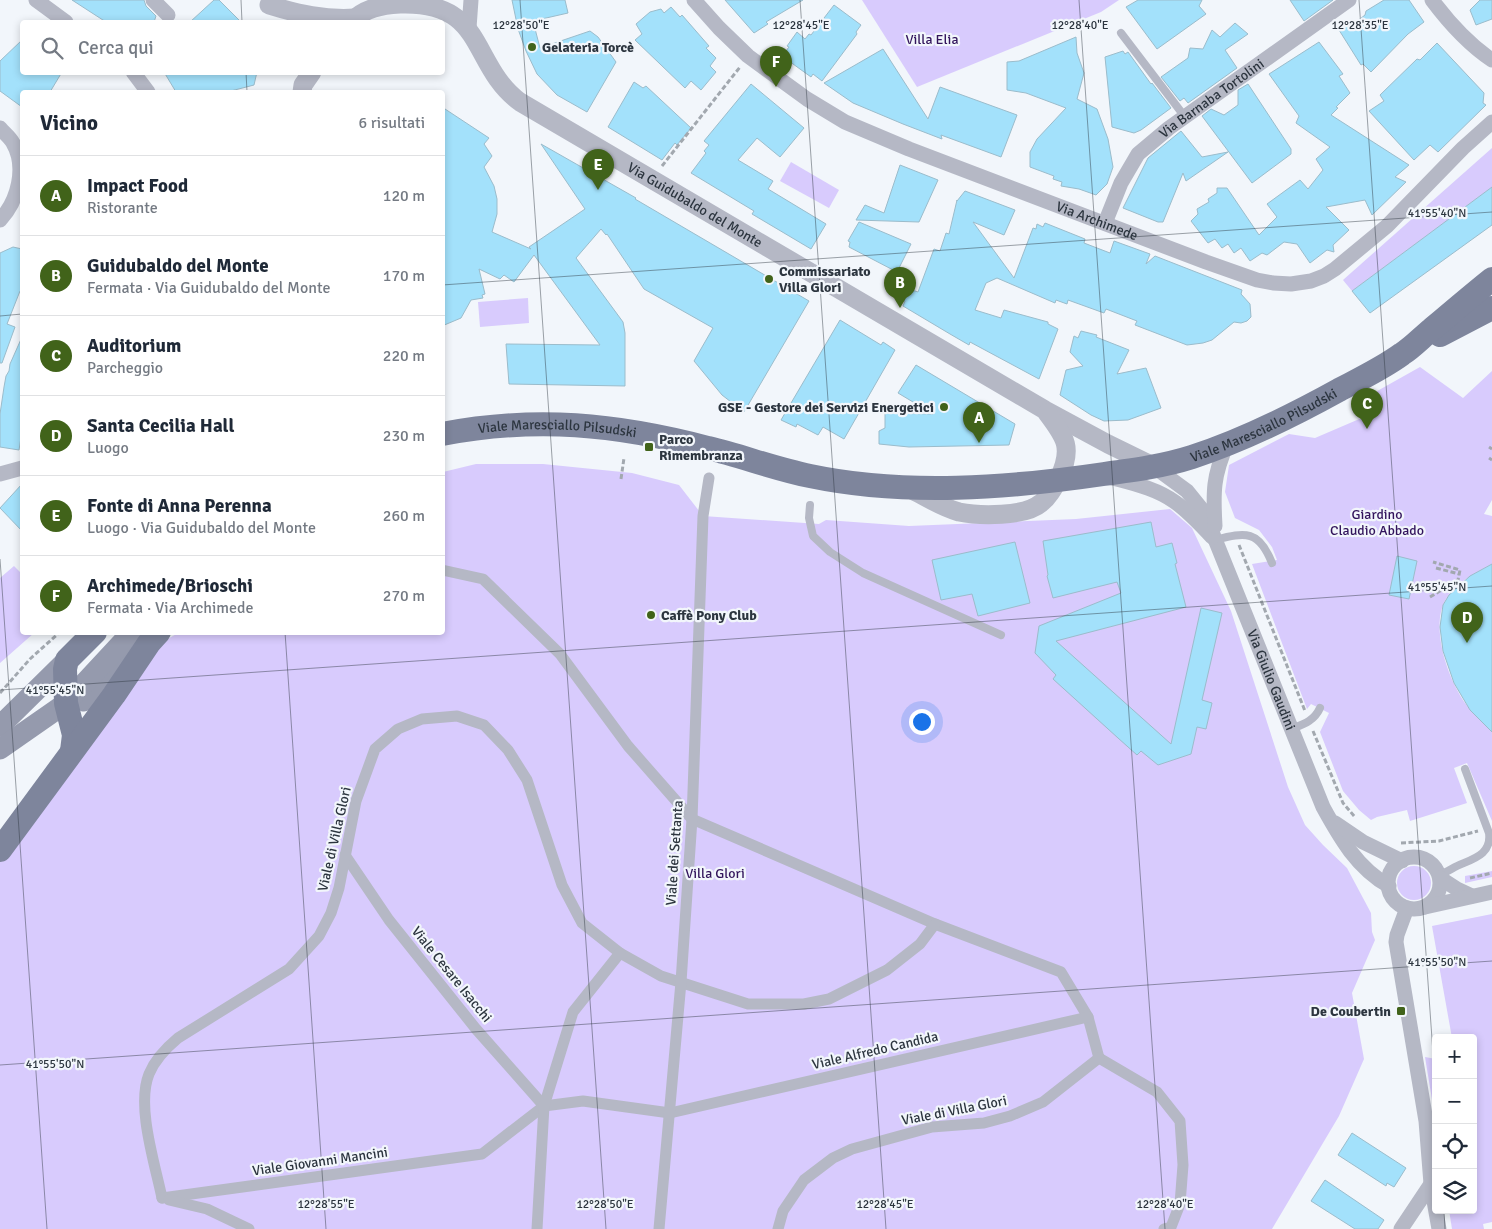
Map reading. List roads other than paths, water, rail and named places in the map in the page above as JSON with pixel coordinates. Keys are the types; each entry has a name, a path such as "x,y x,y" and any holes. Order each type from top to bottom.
{"main road":[{"name":"Viale Maresciallo Pilsudski","path":"445,434 516,424 567,424 609,428 683,442 808,476 856,484 906,487 981,487 1058,481 1100,475 1186,459 1227,444 1298,413 1403,354 1492,279"},
{"path":"1403,354 1492,308"},
{"path":"0,726 92,635"},
{"path":"0,749 66,702 147,636"},
{"path":"0,850 114,695 147,636"},
{"path":"67,660 64,675 66,702 74,735 72,751"}],"street":[{"path":"36,0 63,20"},
{"path":"153,0 168,16"},
{"path":"468,28 471,0"},
{"name":"Via Archimede","path":"694,0 748,56 795,91 832,115 893,143 1206,262 1258,280 1283,284 1311,281 1336,270 1377,235 1463,148 1492,122"},
{"name":"Via Barnaba Tortolini","path":"1105,223 1121,183 1135,157 1185,117 1349,0"},
{"path":"1432,0 1459,33 1492,60"},
{"path":"267,2 314,17 340,19 392,5 407,4 432,7 453,16 468,28"},
{"path":"267,2 275,20"},
{"name":"Via Guidubaldo del Monte","path":"468,28 505,88 514,98 528,107 1045,410 1153,466"},
{"path":"135,75 146,90"},
{"path":"0,128 14,145 20,166 18,190 10,208 0,220"},
{"name":"Via Guidubaldo del Monte","path":"1045,410 1063,436 1067,447 1064,466 1058,481"},
{"name":"Via Giulio Gaudini","path":"1216,540 1215,476 1227,444"},
{"name":"Via Giulio Gaudini","path":"1153,466 1176,482 1194,498 1207,517 1316,792 1347,847 1374,878 1389,886"},
{"path":"0,474 20,469"},
{"name":"Via Giulio Gaudini","path":"1100,475 1146,488 1169,498 1216,540"},
{"name":"Viale dei Settanta","path":"659,1229 681,982 692,819 703,516 709,478"},
{"path":"445,571 483,579 560,654 628,746 692,819 935,924 1061,972 1088,1017 1099,1058 1157,1092 1180,1121 1183,1165 1180,1204 1171,1227 1164,1229"},
{"name":"Viale di Villa Glori","path":"162,1198 146,1121 144,1102 149,1074 163,1050 178,1038 289,969 319,936 331,914 339,888 356,802 375,749 398,729 422,720 457,716 484,725 508,750 527,780 562,885 582,923 620,953 661,976 748,1004 804,1004 829,999 887,970 920,944 935,924"},
{"name":"Via Giulio Gaudini","path":"1330,819 1363,842 1402,861"},
{"name":"Viale Cesare Isacchi","path":"345,855 389,920 476,1029 544,1106"},
{"path":"1425,906 1438,895 1439,877 1432,865 1421,858 1402,861 1391,871 1389,886 1394,900 1407,908 1416,909 1492,892"},
{"path":"1439,877 1472,896"},
{"path":"1407,908 1396,935 1396,942 1426,1121 1431,1184 1439,1229"},
{"path":"537,1229 544,1106 573,1012 620,953"},
{"name":"Viale Alfredo Candida","path":"670,1113 1088,1017"},
{"name":"Viale di Villa Glori","path":"778,1229 783,1211 804,1180 833,1158 852,1149 932,1127 984,1123 1010,1116 1043,1102 1099,1058"},
{"path":"544,1106 583,1101 670,1113"},
{"name":"Viale Giovanni Mancini","path":"162,1198 482,1154 544,1106"},
{"path":"1400,1229 1431,1184"},
{"path":"162,1198 207,1209 249,1229"}],"lane":[{"path":"1121,33 1185,117"},
{"path":"810,506 809,518 813,536 830,552 863,574 1001,635"},
{"path":"1216,540 1235,535 1258,539 1266,548 1272,563"},
{"path":"1291,729 1309,722 1320,708"},
{"path":"1439,877 1479,857 1489,848 1490,837 1488,829 1465,770"}],"place":[{"name":"Gelateria Torcè","path":"532,47"},
{"name":"Archimede/Brioschi","path":"776,87"},
{"name":"Fonte di Anna Perenna","path":"598,190"},
{"name":"Commissariato Villa Glori","path":"769,279"},
{"name":"Guidubaldo del Monte","path":"900,308"},
{"name":"GSE - Gestore dei Servizi Energetici","path":"944,407"},
{"name":"Auditorium","path":"1367,429"},
{"name":"Impact Food","path":"979,443"},
{"name":"Parco Rimembranza","path":"649,447"},
{"name":"Caffè Pony Club","path":"651,615"},
{"name":"Santa Cecilia Hall","path":"1467,643"},
{"name":"De Coubertin","path":"1401,1011"}],"park label":[{"name":"Villa Elia","path":"932,39"},
{"name":"Giardino Claudio Abbado","path":"1377,522"},
{"name":"Villa Glori","path":"715,873"}]}
